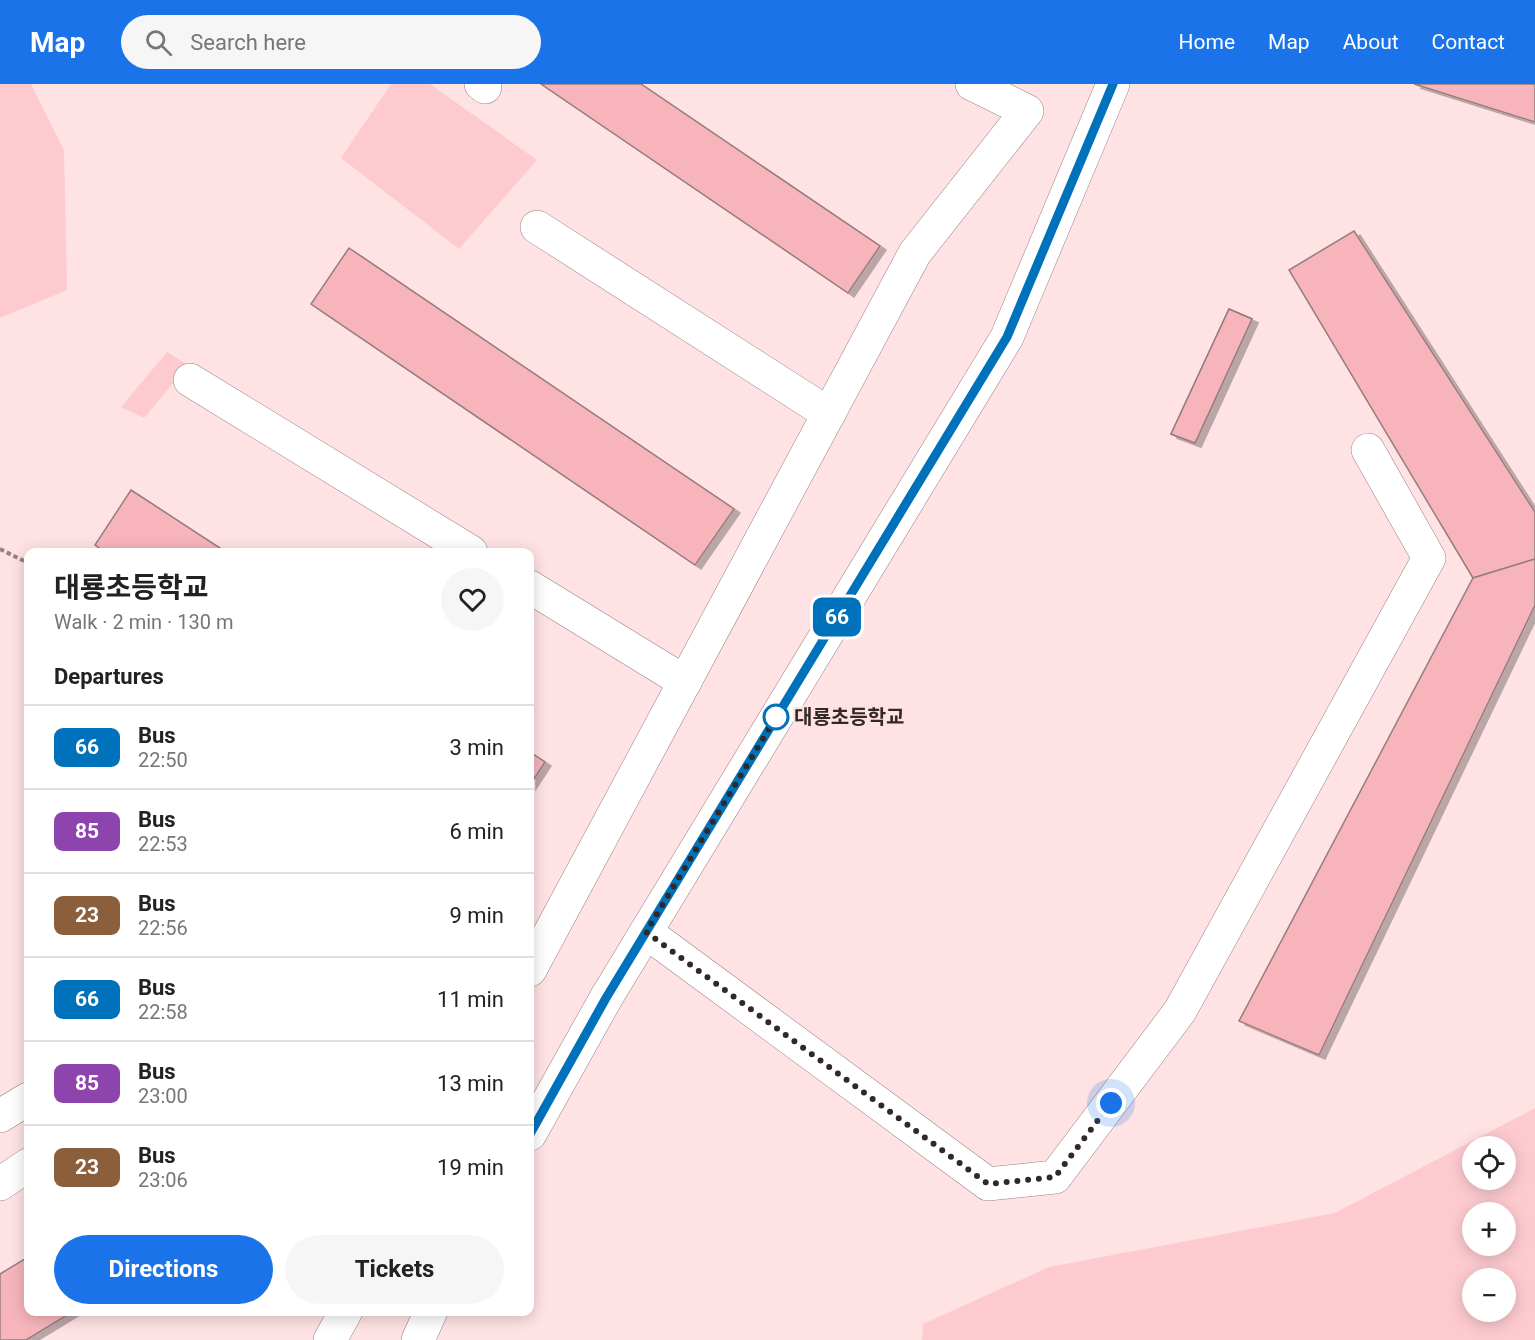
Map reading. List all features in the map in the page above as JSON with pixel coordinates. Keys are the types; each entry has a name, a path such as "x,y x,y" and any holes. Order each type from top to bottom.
{"street":[{"path":"534,963 915,253 1027,111 972,84"},
{"path":"534,1127 646,932 1007,337 1113,84"},
{"path":"537,227 829,414"},
{"path":"190,380 464,548"},
{"path":"646,932 988,1184 1055,1177 1180,1011 1429,558 1368,450"},
{"path":"534,589 685,682"},
{"path":"0,1116 24,1101"},
{"path":"0,1184 24,1168"},
{"path":"330,1340 343,1316"},
{"path":"418,1340 429,1316"}],"path":[{"path":"0,549 24,561"}],"shaded area":[{"path":"0,84 31,84 64,150 67,290 0,318"},
{"path":"391,84 430,84 537,160 459,249 341,158"},
{"path":"167,352 188,365 144,418 121,407"},
{"path":"1535,1108 1535,1340 922,1340 923,1324 1049,1267 1335,1213 1462,1146 1462,1190 1516,1190 1516,1136 1482,1136"}],"building":[{"path":"541,84 641,84 880,246 848,293"},
{"path":"1414,84 1535,84 1535,122"},
{"path":"1354,231 1535,512 1535,559 1473,578 1289,270"},
{"path":"349,248 734,509 695,565 311,304"},
{"path":"1229,309 1252,319 1195,443 1171,434"},
{"path":"1229,309 1252,319 1195,443 1171,434"},
{"path":"131,490 220,548 99,548 95,545"},
{"path":"1535,559 1535,605 1319,1055 1239,1021 1473,578"},
{"path":"534,755 545,762 534,779"},
{"path":"24,1259 24,1316 66,1316 26,1340 0,1340 0,1274"}],"bus line":[{"name":"66","path":"534,1127 606,998 1007,337 1113,84"}],"place":[{"name":"대룡초등학교","path":"776,717"}],"route":[{"path":"776,717 778,714 646,932 988,1184 1055,1177 1111,1103"}]}
